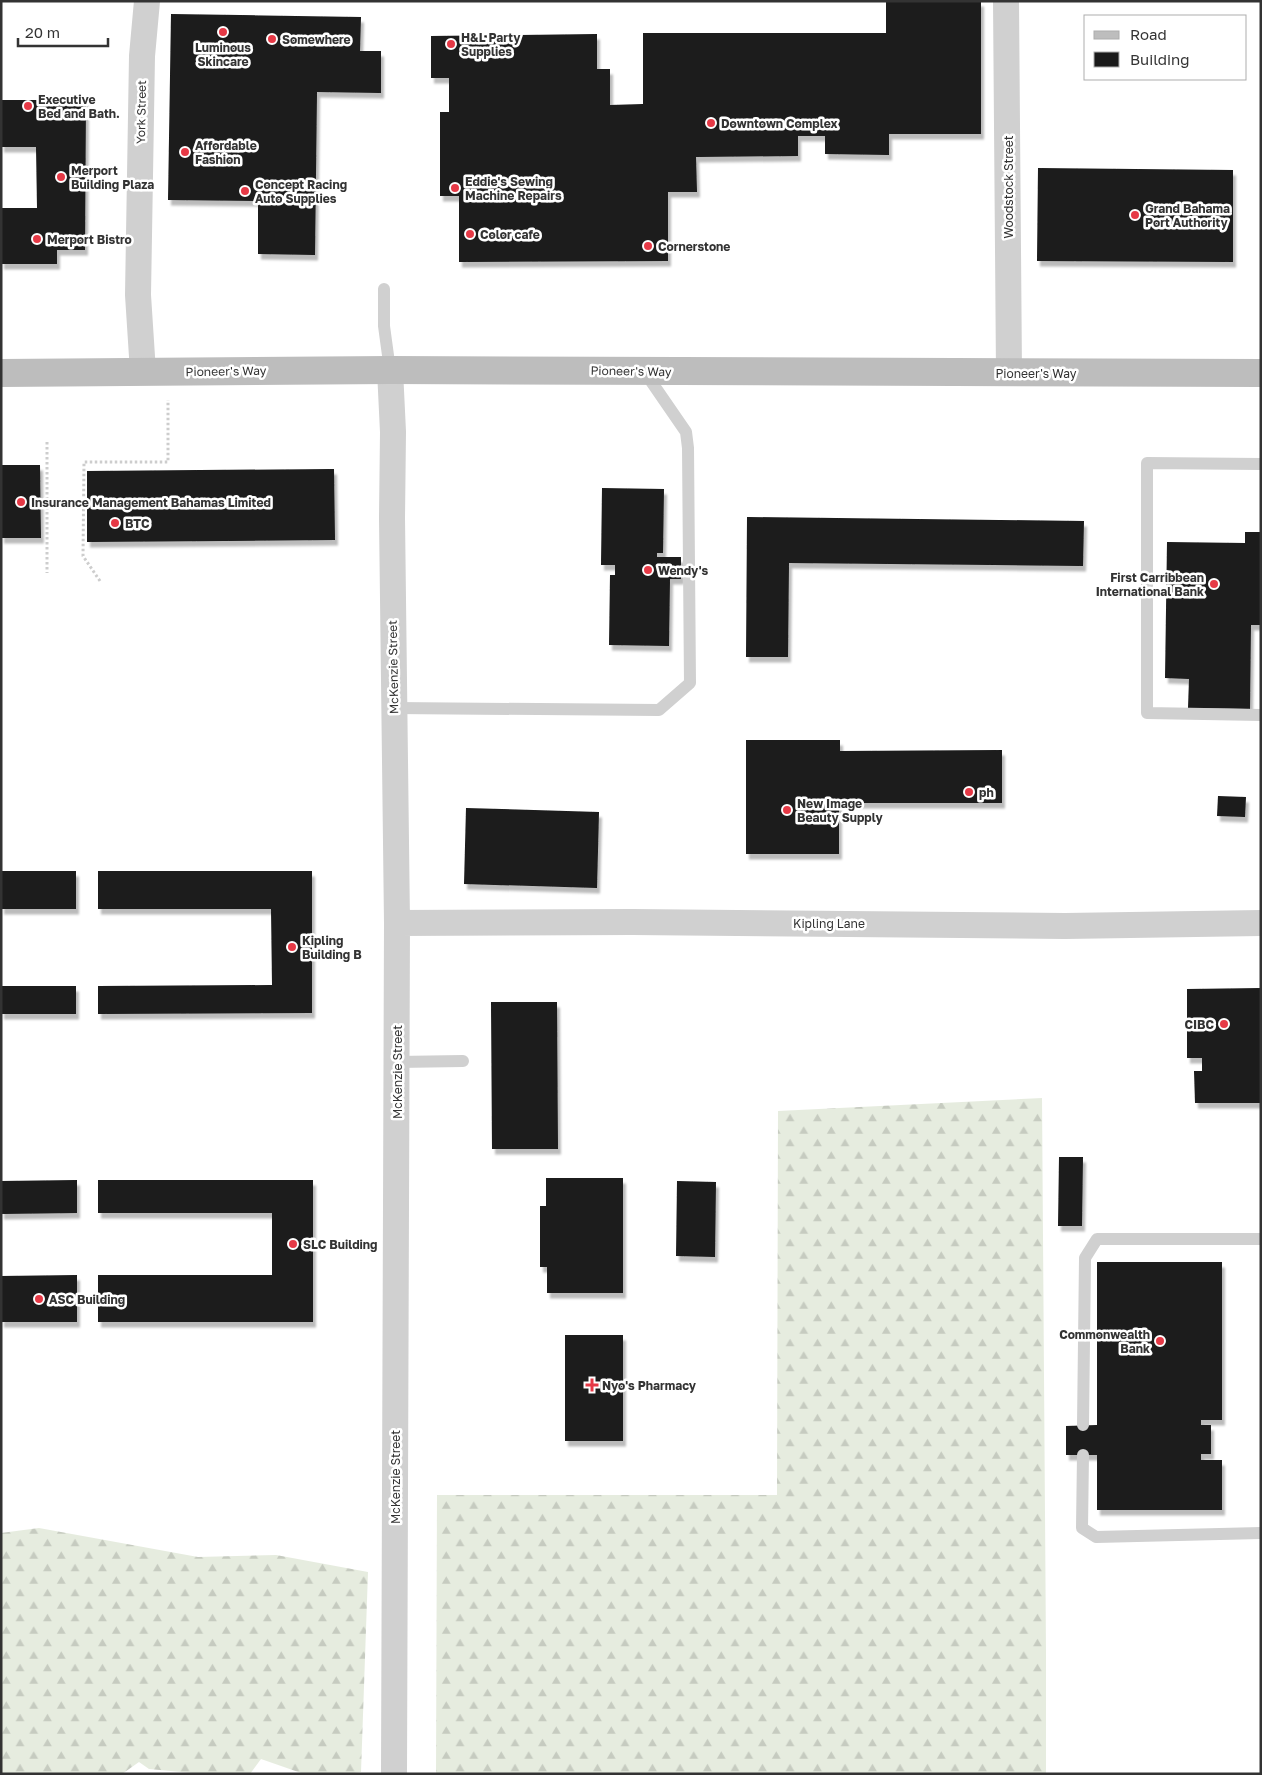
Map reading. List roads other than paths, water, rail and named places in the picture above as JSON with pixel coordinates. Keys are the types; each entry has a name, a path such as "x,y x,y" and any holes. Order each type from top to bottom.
{"main road":[{"name":"Pioneer's Way","path":"1,373 390,370 1261,374"}],"street":[{"name":"York Street","path":"147,1 142,56 138,295 156,372"},
{"name":"Woodstock Street","path":"1006,1 1009,374"},
{"name":"McKenzie Street","path":"390,370 393,432 392,528 397,923 394,1774"},
{"name":"Kipling Lane","path":"397,923 642,922 1065,926 1261,923"}],"lane":[{"path":"384,289 384,326 390,370"},
{"path":"394,708 659,710 690,683 688,448 686,432 644,372"},
{"path":"1261,464 1147,463 1147,713 1261,715"},
{"path":"397,1062 463,1061"},
{"path":"1083,1425 1085,1258 1097,1239 1261,1239"},
{"path":"1083,1455 1082,1528 1096,1537 1261,1533"}],"place":[{"name":"Luminous Skincare","path":"223,32"},
{"name":"Somewhere","path":"272,39"},
{"name":"H&L Party Supplies","path":"451,44"},
{"name":"Executive Bed and Bath.","path":"28,106"},
{"name":"Downtown Complex","path":"711,123"},
{"name":"Affordable Fashion","path":"185,152"},
{"name":"Merport Building Plaza","path":"61,177"},
{"name":"Eddie's Sewing Machine Repairs","path":"455,188"},
{"name":"Concept Racing Auto Supplies","path":"245,191"},
{"name":"Grand Bahama Port Authority","path":"1135,215"},
{"name":"Color cafe","path":"470,234"},
{"name":"Merport Bistro","path":"37,239"},
{"name":"Cornerstone","path":"648,246"},
{"name":"Insurance Management Bahamas Limited","path":"21,502"},
{"name":"BTC","path":"115,523"},
{"name":"Wendy's","path":"648,570"},
{"name":"First Carribbean International Bank","path":"1214,584"},
{"name":"ph","path":"969,792"},
{"name":"New Image Beauty Supply","path":"787,810"},
{"name":"Kipling Building B","path":"292,947"},
{"name":"CIBC","path":"1224,1024"},
{"name":"SLC Building","path":"293,1244"},
{"name":"ASC Building","path":"39,1299"},
{"name":"Commonwealth Bank","path":"1160,1341"},
{"name":"Nyo's Pharmacy","path":"592,1385"}]}
